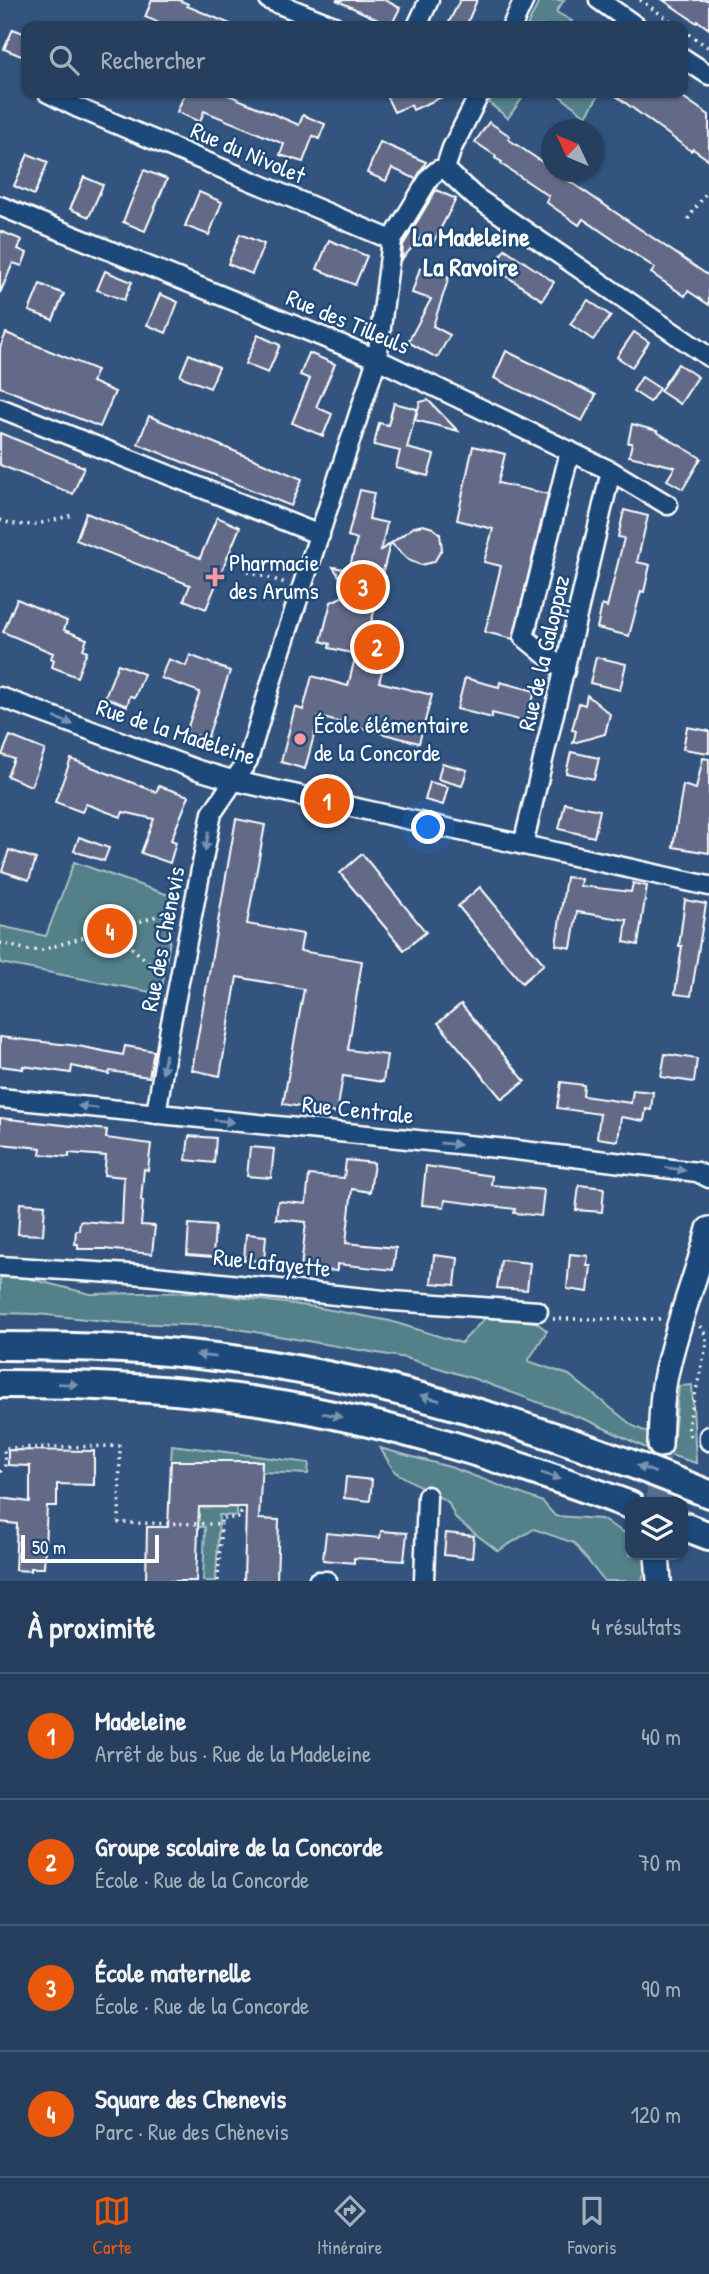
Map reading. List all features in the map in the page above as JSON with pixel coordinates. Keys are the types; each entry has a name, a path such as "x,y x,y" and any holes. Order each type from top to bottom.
{"highway":[{"path":"0,1346 134,1349 216,1357 323,1374 409,1392 475,1410 580,1444 709,1494"},
{"path":"0,1384 135,1387 208,1394 318,1412 396,1429 479,1452 625,1503"},
{"path":"688,1528 709,1536"}],"main road":[{"path":"660,1445 664,1383 671,1351 709,1229"},
{"path":"657,1560 659,1581"}],"street":[{"path":"269,0 322,21"},
{"path":"419,21 429,0"},
{"path":"514,21 524,0"},
{"path":"599,0 629,21"},
{"path":"688,61 709,75"},
{"name":"Rue du Nivolet","path":"58,98 391,240"},
{"path":"445,169 452,148 477,98"},
{"path":"391,240 430,177 438,170 445,169"},
{"path":"445,169 474,196 709,357"},
{"name":"Rue des Tilleuls","path":"0,206 377,359 611,471 668,505"},
{"name":"Rue des Chènevis","path":"156,1115 212,813 248,760 377,359 391,240"},
{"path":"0,408 320,535"},
{"path":"565,671 524,637 570,452"},
{"name":"Rue de la Galoppaz","path":"523,845 611,471"},
{"name":"Rue de la Madeleine","path":"0,697 235,781 709,886"},
{"name":"Rue Centrale","path":"0,1098 520,1151 697,1172 709,1178"},
{"name":"Rue Lafayette","path":"0,1266 145,1275 393,1301 538,1311"},
{"path":"700,1441 709,1436"},
{"path":"424,1581 427,1496"},
{"path":"318,1581 327,1581"}],"path":[{"path":"640,0 671,21"},
{"path":"688,33 709,48"},
{"path":"688,219 709,189"},
{"path":"0,520 21,526 36,525 72,515"},
{"path":"248,572 302,588"},
{"path":"127,926 177,909 194,912"},
{"path":"0,943 29,950 42,950 97,933"},
{"path":"126,943 164,976 180,981"},
{"path":"538,1311 550,1319 666,1320 700,1326 706,1335 706,1347 688,1426 700,1441"},
{"path":"0,1472 5,1465 4,1448 120,1446 119,1523 221,1524"},
{"path":"218,1581 221,1518 241,1518 241,1513 246,1513"}],"green space":[{"path":"540,0 564,0 556,12 572,21 530,21"},
{"path":"492,98 522,98 508,118 489,103"},
{"path":"563,98 597,98 586,116"},
{"path":"74,862 177,898 161,994 0,963 0,926 46,936"},
{"path":"0,1277 27,1278 90,1294 199,1292 315,1307 390,1321 461,1343 485,1318 536,1322 547,1331 528,1361 569,1375 633,1426 673,1444 679,1386 692,1385 696,1463 644,1447 589,1421 475,1379 406,1358 220,1326 124,1323 0,1313"},
{"path":"172,1445 309,1463 308,1474 262,1472 262,1461 171,1461"},
{"path":"380,1448 453,1468 543,1502 555,1516 601,1519 625,1533 625,1560 647,1560 642,1581 604,1581 574,1543 534,1529 498,1551 456,1519 448,1502 395,1472"},
{"path":"237,1507 237,1516 219,1515 216,1581 203,1581 205,1527 169,1527 169,1508"}],"building":[{"path":"152,0 179,0 223,21 155,21 145,17"},
{"path":"336,0 385,0 400,8 394,21 380,21"},
{"path":"460,0 477,0 468,21 450,21"},
{"path":"663,0 709,0 709,29 698,21 697,23"},
{"path":"13,29 21,32 21,56 4,49"},
{"path":"183,98 236,98 299,125 303,115 325,124 319,139 313,136 303,162 280,155 284,144 204,111 200,122 177,112"},
{"path":"387,98 440,98 413,110 411,105 394,112"},
{"path":"619,98 684,98 709,115 709,160 693,149 691,151"},
{"path":"489,122 510,136 508,139 541,161 541,182 571,182 709,276 709,305 688,291 685,296 651,273 655,268 583,219 579,225 546,202 549,196 501,164 496,156 475,142"},
{"path":"380,142 426,162 416,179 392,168 386,181 367,173"},
{"path":"28,154 48,162 34,195 14,186"},
{"path":"144,170 167,179 145,231 123,222"},
{"path":"84,177 103,185 89,217 70,209"},
{"path":"436,190 456,199 433,243 422,236 402,259 403,245"},
{"path":"199,192 222,202 209,235 185,226"},
{"path":"0,231 22,240 18,249 27,253 22,266 13,263 0,293"},
{"path":"240,234 264,244 252,274 228,264"},
{"path":"329,240 367,256 355,285 317,269"},
{"path":"505,249 554,282 542,300 493,267"},
{"path":"420,268 449,277 433,326 450,335 437,358 408,342 431,299 412,293"},
{"path":"105,271 132,282 124,300 97,290"},
{"path":"40,284 64,294 53,320 29,311"},
{"path":"160,294 178,302 166,333 147,325"},
{"path":"588,300 611,316 593,340 570,324"},
{"path":"634,332 649,342 632,367 617,357"},
{"path":"6,333 97,370 92,382 115,392 100,427 0,387 0,348"},
{"path":"258,335 280,345 268,373 245,364"},
{"path":"506,351 596,395 582,421 494,378"},
{"path":"309,353 335,364 316,407 332,414 323,436 292,423 310,379 300,375"},
{"path":"189,354 219,367 210,388 180,376"},
{"path":"678,364 698,377 680,404 660,391"},
{"path":"642,377 659,388 650,402 633,391"},
{"path":"428,400 458,431 415,420 420,402"},
{"path":"394,403 417,409 407,448 434,455 428,476 396,468 400,451 374,445 379,423 388,425"},
{"path":"149,416 302,479 291,506 138,444"},
{"path":"632,424 657,431 701,458 683,489 667,480 675,467 629,456 632,443 628,443"},
{"path":"0,433 84,467 73,494 0,465"},
{"path":"473,446 505,454 498,483 548,494 513,639 485,632 501,566 484,562 493,529 457,520"},
{"path":"360,490 374,493 369,519 387,523 381,550 390,544 366,640 389,646 379,682 432,695 419,743 319,717 305,769 281,762 295,707 303,710 312,676 348,686 356,654 329,648 330,644 321,641 331,602 350,593 333,567 349,570 357,539 348,536"},
{"path":"624,510 648,516 637,562 650,565 629,636 597,628 602,605 607,607 624,538 618,537"},
{"path":"86,513 200,558 217,517 240,527 206,609 184,600 190,585 76,540"},
{"path":"423,525 440,534 442,549 434,562 421,565 410,561 391,543 414,527"},
{"path":"17,599 67,621 64,630 87,639 83,649 87,651 77,677 52,667 53,653 3,632"},
{"path":"190,655 230,671 207,739 186,732 200,692 161,678 168,659 186,666"},
{"path":"596,657 626,664 620,690 590,683"},
{"path":"118,664 144,674 135,697 130,696 127,706 105,697"},
{"path":"465,678 499,687 500,682 535,691 527,722 492,713 492,718 457,709"},
{"path":"587,695 610,714 605,734 573,743 576,731 572,730 579,703 585,705"},
{"path":"687,727 709,731 709,753 683,749"},
{"path":"10,736 45,750 31,786 7,776 14,759 2,755"},
{"path":"571,752 599,758 594,779 566,773"},
{"path":"703,758 709,759 709,853 673,847 683,785 696,789"},
{"path":"71,759 156,792 159,786 189,796 171,840 176,842 170,863 141,853 154,819 123,812 121,817 86,804 82,812 55,802"},
{"path":"442,763 467,770 462,786 438,779"},
{"path":"430,782 448,787 443,805 425,800"},
{"path":"565,803 600,810 594,837 559,829"},
{"path":"236,819 265,825 247,924 303,934 300,951 362,961 348,1050 387,1055 383,1082 343,1076 337,1113 283,1104 304,989 237,977 220,1076 192,1070"},
{"path":"79,837 109,848 104,861 74,851"},
{"path":"9,850 36,859 29,880 2,871"},
{"path":"362,854 426,932 404,950 340,873"},
{"path":"566,877 581,879 580,886 631,892 633,883 647,886 638,945 624,942 627,920 577,912 571,948 556,945"},
{"path":"480,887 544,964 522,983 458,906"},
{"path":"685,900 706,904 691,996 675,994"},
{"path":"461,1004 525,1081 502,1099 438,1023"},
{"path":"0,1037 78,1046 123,1055 125,1046 154,1051 149,1077 110,1071 109,1074 72,1066 71,1073 23,1066 23,1069 0,1066"},
{"path":"665,1054 697,1059 694,1082 661,1077"},
{"path":"561,1082 584,1085 583,1096 631,1103 633,1090 653,1092 651,1110 646,1109 644,1121 621,1117 618,1141 597,1138 600,1114 557,1108"},
{"path":"0,1118 107,1130 106,1138 151,1144 148,1170 144,1169 141,1225 155,1226 152,1254 78,1249 78,1244 75,1244 76,1230 79,1230 80,1221 122,1224 124,1177 104,1175 106,1156 69,1153 69,1157 40,1154 41,1148 0,1144"},
{"path":"189,1136 216,1138 214,1163 186,1160"},
{"path":"250,1147 274,1149 271,1178 247,1176"},
{"path":"346,1160 374,1163 370,1192 352,1189 346,1243 396,1248 393,1270 337,1264 337,1271 301,1268 306,1222 276,1219 278,1201 306,1204 309,1175 344,1178"},
{"path":"426,1166 492,1176 491,1185 544,1190 541,1216 514,1213 515,1209 445,1200 444,1207 422,1205"},
{"path":"579,1185 604,1188 602,1212 576,1210"},
{"path":"20,1203 45,1205 43,1235 18,1234"},
{"path":"189,1224 215,1226 213,1257 187,1255"},
{"path":"246,1234 266,1236 264,1261 244,1260"},
{"path":"570,1254 588,1256 587,1266 591,1266 588,1292 567,1289"},
{"path":"434,1255 458,1258 455,1285 431,1283"},
{"path":"501,1260 530,1263 527,1290 497,1288"},
{"path":"8,1450 94,1451 94,1485 57,1484 57,1506 47,1506 44,1568 15,1570 17,1524 0,1522 1,1498 30,1502 30,1466 8,1465"},
{"path":"171,1461 262,1461 259,1519 279,1520 277,1581 244,1581 246,1507 199,1507 196,1581 146,1581 147,1527 168,1527"},
{"path":"346,1477 372,1480 370,1501 344,1498"},
{"path":"381,1531 407,1533 404,1561 354,1558 354,1563 323,1560 326,1533 380,1538"},
{"path":"446,1533 474,1536 472,1558 444,1555"}],"tunnel":[{"path":"658,1497 660,1445"}],"place":[{"name":"Pharmacie des Arums","path":"215,577"},
{"name":"École maternelle","path":"363,587"},
{"name":"Groupe scolaire de la Concorde","path":"377,647"},
{"name":"École élémentaire de la Concorde","path":"300,739"},
{"name":"Madeleine","path":"327,801"},
{"name":"Square des Chenevis","path":"110,931"}],"district":[{"name":"La Madeleine La Ravoire","path":"471,252"}]}
